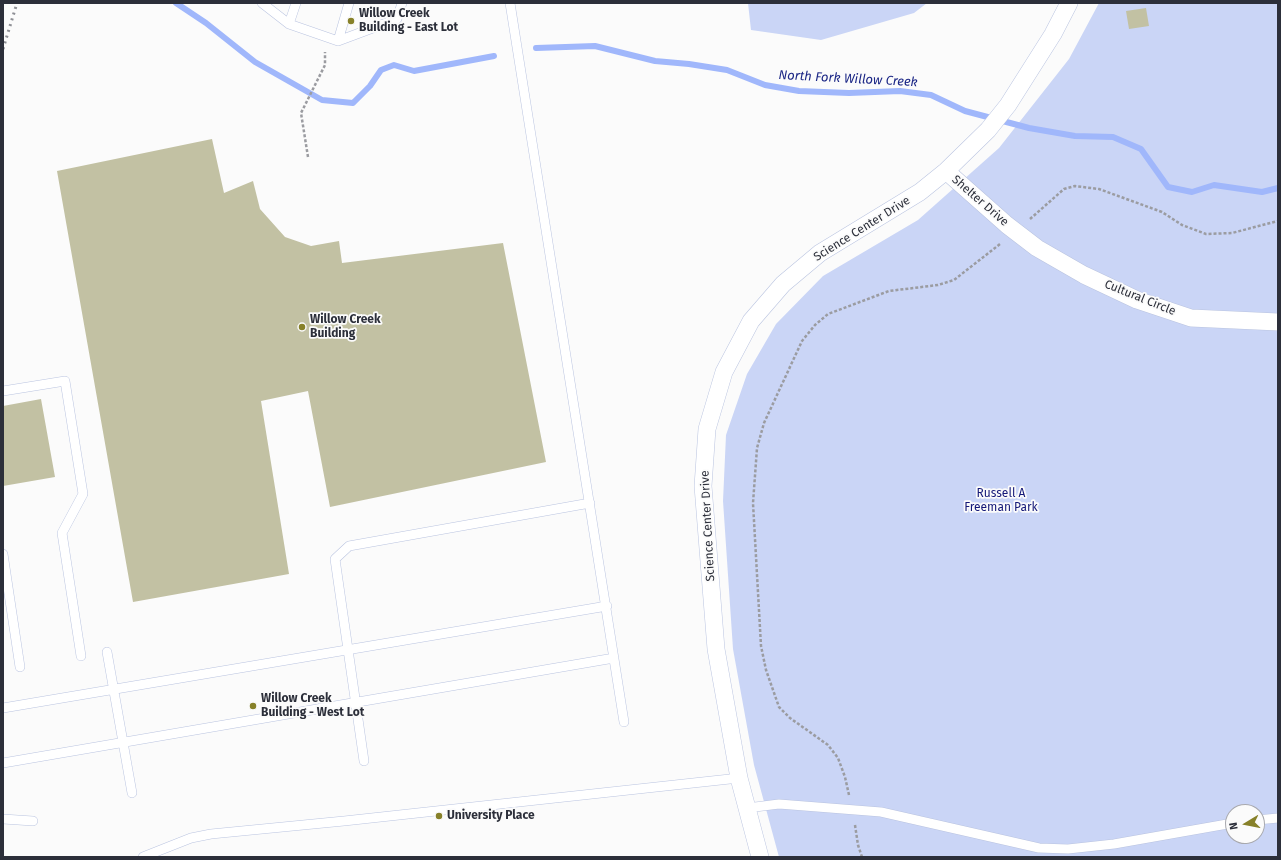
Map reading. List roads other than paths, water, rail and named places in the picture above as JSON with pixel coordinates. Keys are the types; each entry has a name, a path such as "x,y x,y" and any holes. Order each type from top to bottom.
{"street":[{"name":"Science Center Drive","path":"760,857 739,778 716,649 703,486 707,429 724,372 751,321 783,284 820,253 920,192 946,171 988,130 1008,105 1053,34 1069,3"},
{"name":"Shelter Drive","path":"946,171 1016,231"},
{"name":"Cultural Circle","path":"1016,231 1037,248 1084,275 1144,302 1191,318 1278,322"}],"lane":[{"path":"262,3 289,24 338,41 398,19 402,3"},
{"path":"289,24 296,3"},
{"path":"338,41 349,3"},
{"path":"510,3 624,722"},
{"path":"3,391 65,381 84,494 62,533 81,656"},
{"path":"364,760 335,559 349,546 590,503"},
{"path":"3,554 20,667"},
{"path":"3,708 606,606"},
{"path":"107,652 132,793"},
{"path":"3,763 614,658"},
{"path":"143,857 191,838 211,834 739,778"},
{"path":"747,808 778,804 881,812 1039,848 1068,849 1114,844 1225,824"},
{"path":"1265,819 1278,818"},
{"path":"3,819 33,821"}],"waterway":[{"name":"North Fork Willow Creek","path":"176,3 206,23 255,62 322,100 353,103 370,86 381,70 394,65 414,71 494,56"},
{"name":"North Fork Willow Creek","path":"536,48 595,46 655,61 689,64 727,70 765,85 799,91 849,93 900,91 931,95 965,111 1029,128 1075,136 1113,137 1141,149 1168,187 1192,192 1214,185 1262,192 1278,188"}],"railway":[{"path":"3,49 17,3"}],"place":[{"name":"Willow Creek Building - East Lot","path":"351,21"},
{"name":"Willow Creek Building","path":"302,327"},
{"name":"Willow Creek Building - West Lot","path":"253,706"},
{"name":"University Place","path":"439,816"}],"park label":[{"name":"Russell A Freeman Park","path":"1001,501"}]}
